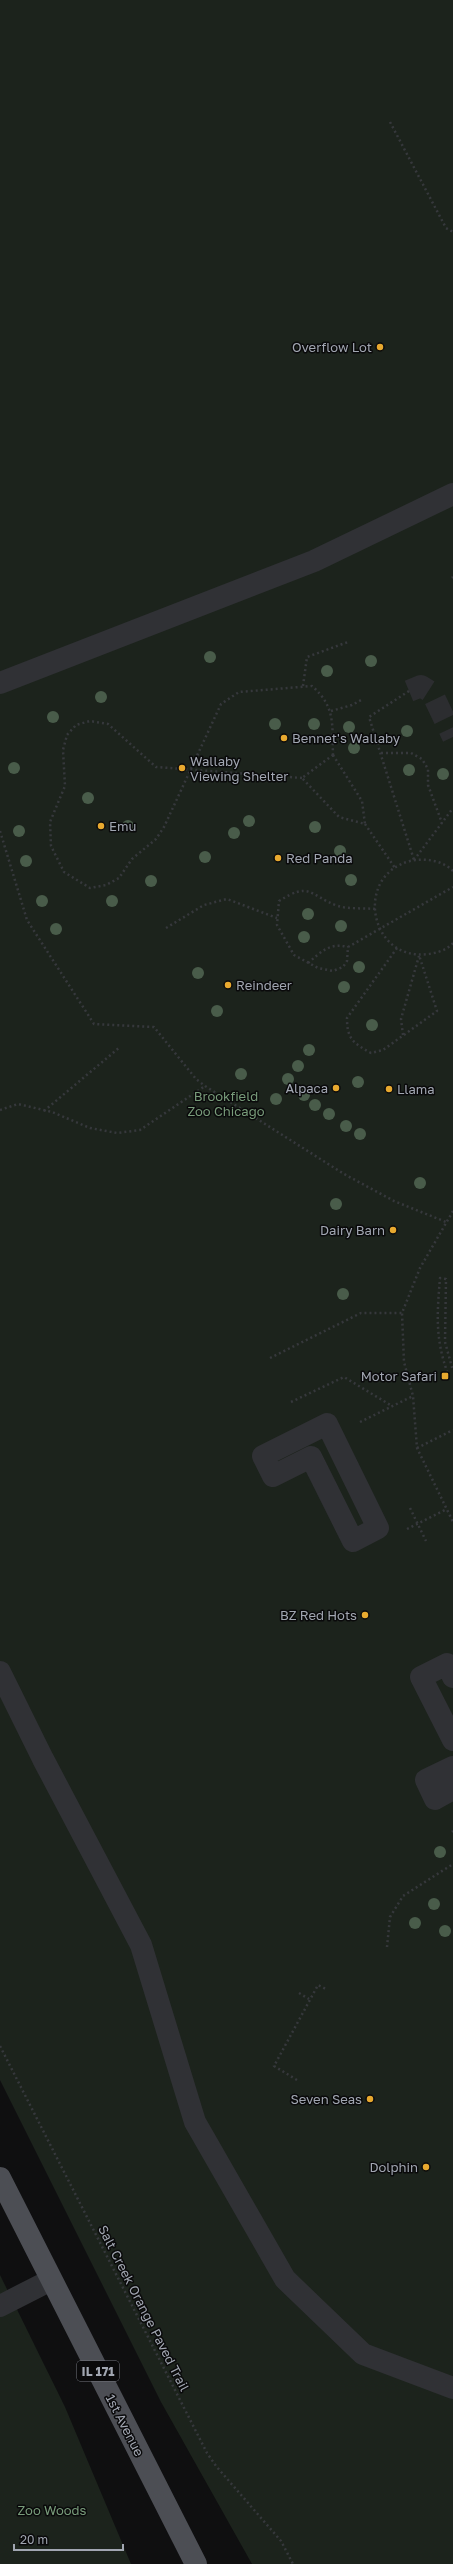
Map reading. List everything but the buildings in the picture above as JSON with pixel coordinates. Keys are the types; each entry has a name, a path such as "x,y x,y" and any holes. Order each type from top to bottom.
{"main road":[{"name":"1st Avenue","path":"0,2178 196,2564"}],"street":[{"path":"0,683 314,561 453,494"},
{"path":"327,1424 378,1528 353,1541 311,1457 273,1476 263,1456 327,1424"},
{"path":"453,1677 447,1664 421,1677 453,1740"},
{"path":"0,1672 42,1759 141,1945 195,2122 285,2279 363,2354 453,2388"},
{"path":"453,1767 426,1780 434,1799 453,1789"},
{"path":"0,2306 51,2280"}],"path":[{"path":"390,122 446,228 453,232"},
{"path":"303,686 307,657 348,642"},
{"path":"333,755 302,778 190,771 156,767 108,724 90,721 76,725 67,735 63,750 65,786 50,822 51,846 64,872 90,888 106,885 119,878 132,859 156,839 190,771 221,704 239,692 268,691 312,686 325,697 331,711 333,755 362,801 365,824 396,868"},
{"path":"409,692 369,717 414,861"},
{"path":"331,711 352,705 363,699"},
{"path":"381,753 411,753 422,759 428,769 428,785 442,823"},
{"path":"302,778 339,817 365,824"},
{"path":"414,861 453,808"},
{"path":"0,832 27,920 94,1024 154,1027 196,1079 205,1086 344,1174 394,1201 446,1222"},
{"path":"453,871 434,860 414,861 396,868 381,883 375,898 375,909 380,930 397,948 419,956 435,953 453,943"},
{"path":"308,963 323,949 337,944 348,947 453,887"},
{"path":"348,947 346,961 343,967 333,971 318,968 294,955 277,925 279,901 296,891 306,890 339,906 375,909"},
{"path":"166,928 204,905 226,899 277,918"},
{"path":"397,948 347,1018 347,1032 354,1044 370,1053 383,1050 437,1011 419,956"},
{"path":"403,1035 401,1019 419,956"},
{"path":"44,1111 120,1048"},
{"path":"0,1110 18,1104 44,1111 90,1128 118,1133 140,1130 205,1086"},
{"path":"453,1211 420,1268 402,1313 404,1362 413,1396 417,1448 453,1522"},
{"path":"445,1376 448,1374 438,1345 437,1316 440,1278 446,1279 445,1342 453,1371"},
{"path":"270,1358 361,1313 402,1313"},
{"path":"291,1402 344,1377 392,1406"},
{"path":"417,1448 453,1430"},
{"path":"410,1508 426,1541"},
{"path":"407,1530 447,1510"},
{"path":"386,1947 390,1918 403,1896 453,1864"},
{"path":"297,2080 274,2066 309,1999 318,1985 326,1989"},
{"path":"299,1993 309,1999"},
{"name":"Salt Creek Orange Paved Trail","path":"0,2046 207,2453 216,2466 281,2541 293,2564"}],"green space":[{"name":"Brookfield Zoo Chicago","path":"0,0 453,0 453,2564 252,2564 161,2402 0,2080"},
{"name":"Zoo Woods","path":"0,2275 65,2407 131,2564 0,2564"}],"tunnel":[{"path":"409,691 421,686 432,693 453,737"}],"place":[{"name":"Overflow Lot","path":"380,347"},
{"name":"Bennet's Wallaby","path":"284,738"},
{"name":"Wallaby Viewing Shelter","path":"182,768"},
{"name":"Emu","path":"101,826"},
{"name":"Red Panda","path":"278,858"},
{"name":"Reindeer","path":"228,985"},
{"name":"Alpaca","path":"336,1088"},
{"name":"Llama","path":"389,1089"},
{"name":"Dairy Barn","path":"393,1230"},
{"name":"Motor Safari","path":"445,1376"},
{"name":"BZ Red Hots","path":"365,1615"},
{"name":"Seven Seas","path":"370,2099"},
{"name":"Dolphin","path":"426,2167"}]}
